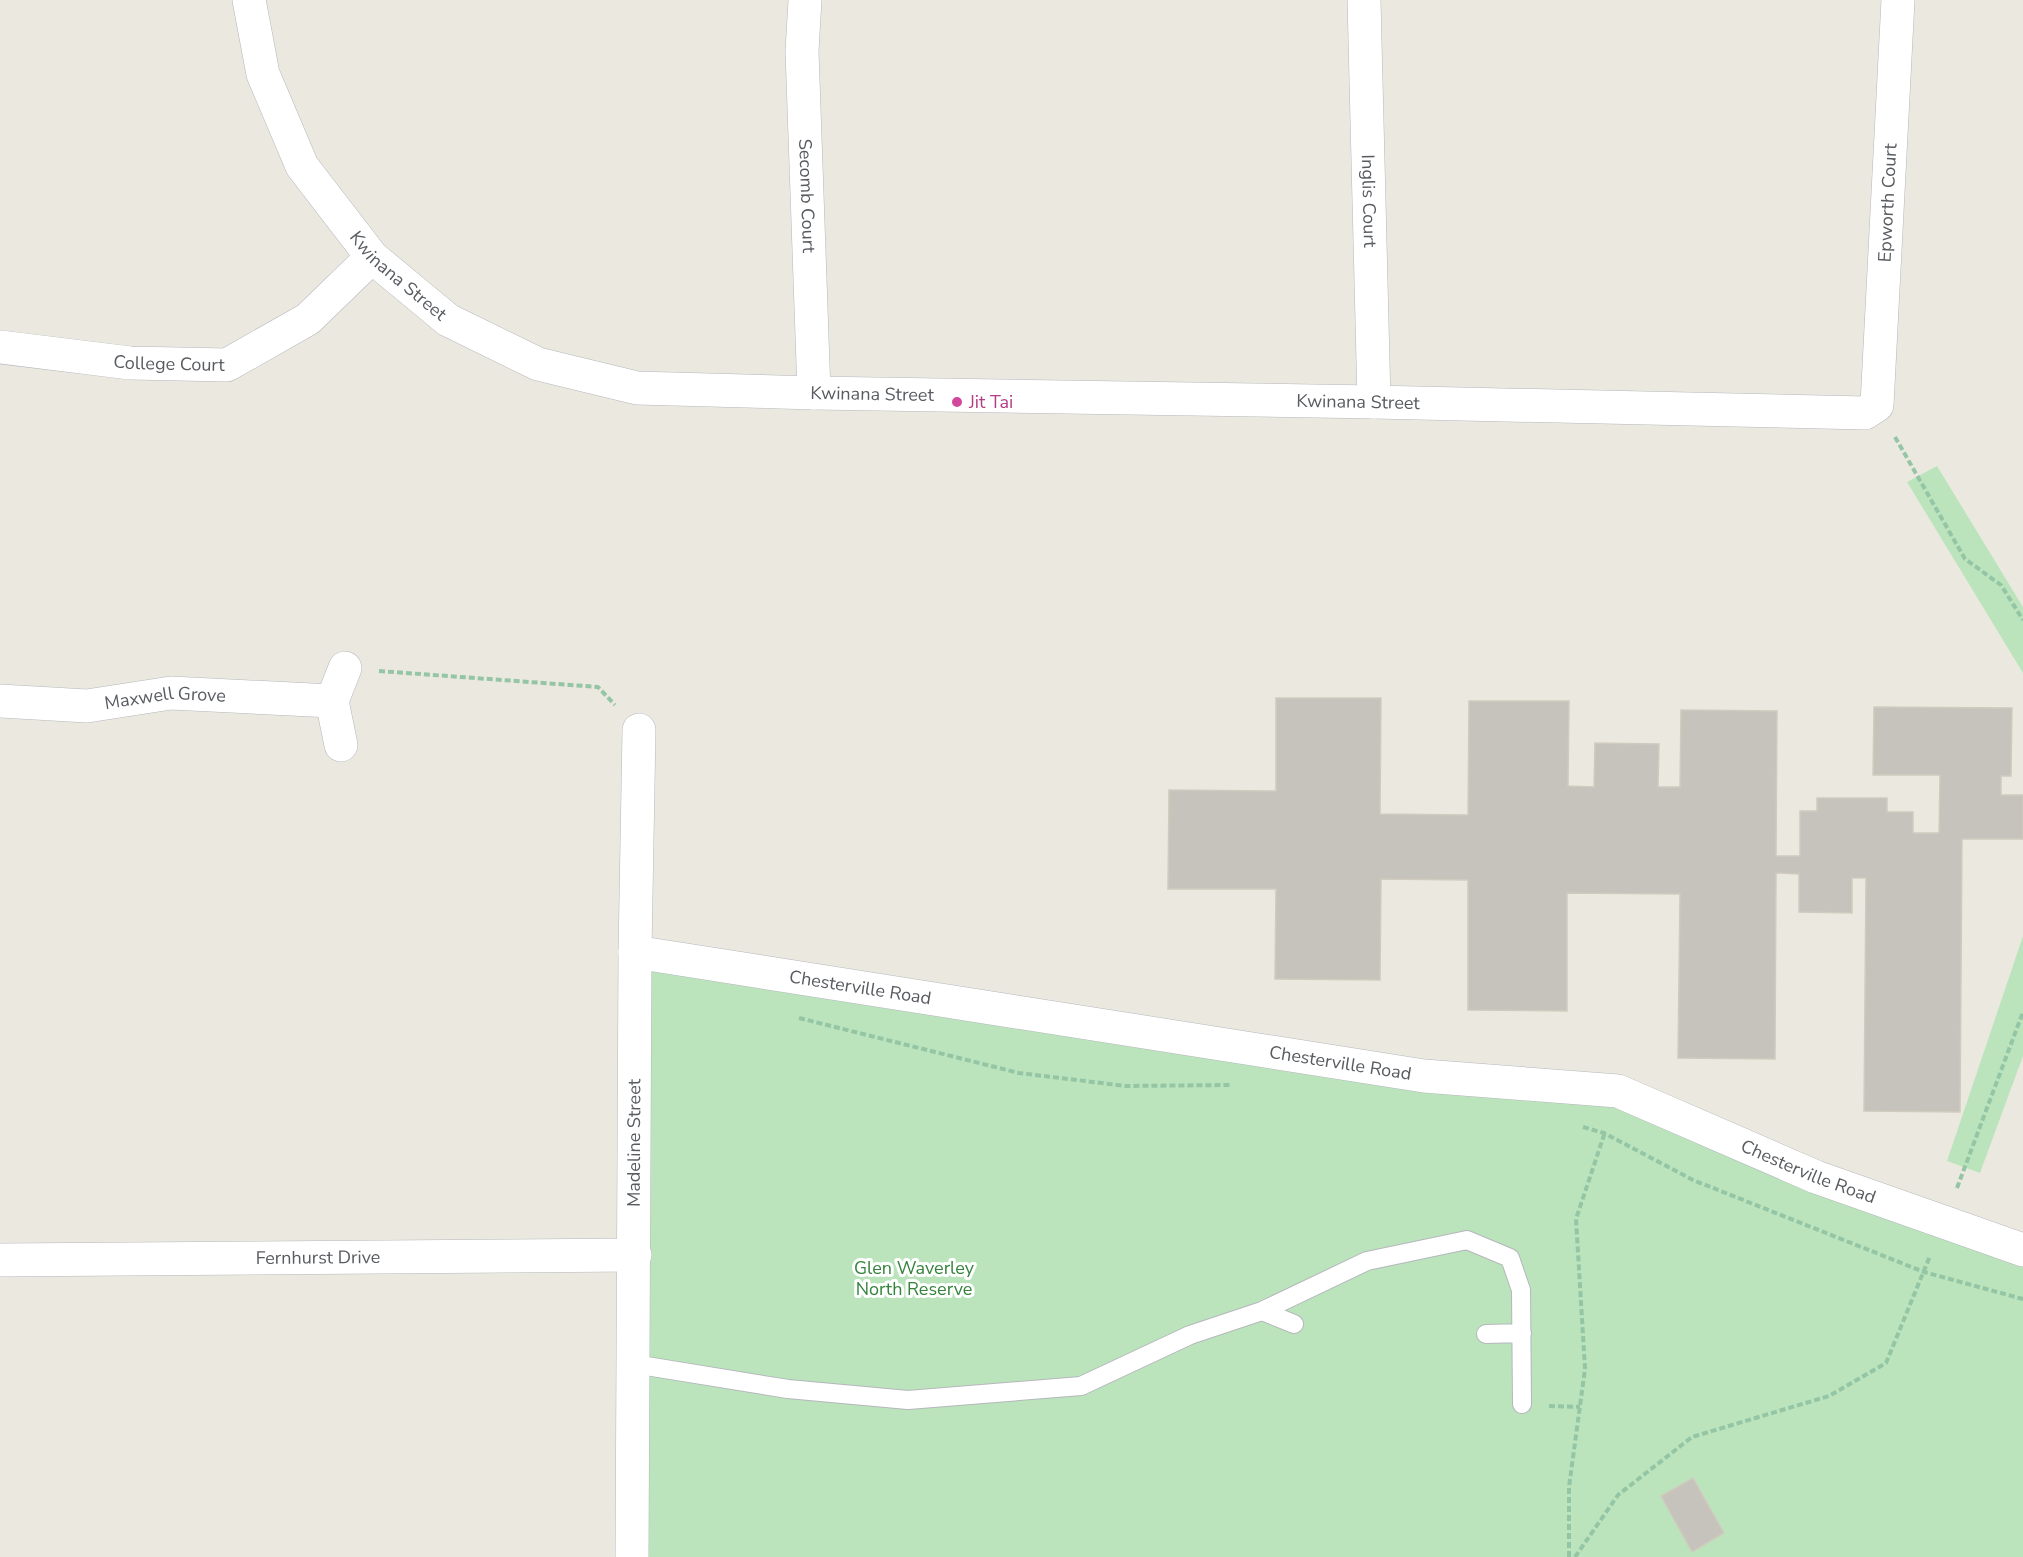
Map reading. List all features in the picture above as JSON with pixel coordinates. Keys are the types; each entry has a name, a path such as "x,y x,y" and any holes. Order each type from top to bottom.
{"street":[{"name":"Kwinana Street","path":"249,0 262,74 302,166 372,256 448,320 538,364 637,388 1865,413 1877,405"},
{"name":"Secomb Court","path":"805,0 802,51 814,393"},
{"name":"Inglis Court","path":"1364,0 1374,402"},
{"name":"Epworth Court","path":"1877,405 1898,0"},
{"name":"College Court","path":"0,347 130,363 227,365 308,319 372,256"},
{"path":"340,746 332,701 345,668"},
{"name":"Maxwell Grove","path":"0,701 87,706 171,693 332,701"},
{"name":"Madeline Street","path":"632,1557 635,952 639,729"},
{"name":"Chesterville Road","path":"635,952 1424,1076 1618,1091 1816,1177 2023,1250"},
{"name":"Fernhurst Drive","path":"0,1260 634,1255"}],"lane":[{"path":"634,1364 788,1389 908,1400 1081,1386 1190,1335 1262,1311 1367,1261 1467,1240 1510,1258 1521,1290 1522,1404"},
{"path":"1262,1311 1294,1324"},
{"path":"1486,1334 1522,1333"}],"path":[{"path":"1877,405 1965,559 2001,585 2023,620"},
{"path":"345,668 598,687 639,729"},
{"path":"1575,1557 1618,1495 1692,1437 1830,1396 1886,1363 1944,1222 2023,1012"},
{"path":"797,1017 1019,1073 1126,1086 1233,1085"},
{"path":"1569,1557 1569,1487 1585,1369 1576,1219 1618,1091"},
{"path":"1575,1125 1604,1133 1693,1180 1924,1272 2023,1299"}],"green space":[{"path":"1937,466 2023,607 2023,673 1907,482"},
{"path":"2023,936 2023,1056 1980,1173 1947,1161"},
{"name":"Glen Waverley North Reserve","path":"635,952 1618,1091 2023,1250 2023,1557 645,1557"}],"building":[{"path":"1276,698 1381,698 1380,814 1468,815 1469,701 1569,701 1568,786 1594,787 1595,743 1659,744 1658,787 1680,787 1681,710 1777,711 1776,856 1800,856 1800,811 1817,811 1817,798 1887,798 1887,812 1913,812 1913,833 1939,833 1940,775 1873,775 1874,707 2012,708 2011,776 2001,776 2001,795 2023,795 2023,839 1962,839 1960,1112 1864,1111 1866,878 1852,878 1852,913 1799,912 1799,874 1776,873 1775,1059 1678,1058 1680,894 1567,893 1567,1011 1468,1010 1468,880 1381,879 1380,980 1275,979 1276,889 1168,889 1169,790 1276,791"},
{"path":"1693,1478 1724,1533 1692,1552 1661,1496"}],"place":[{"name":"Jit Tai","path":"957,402"}]}
